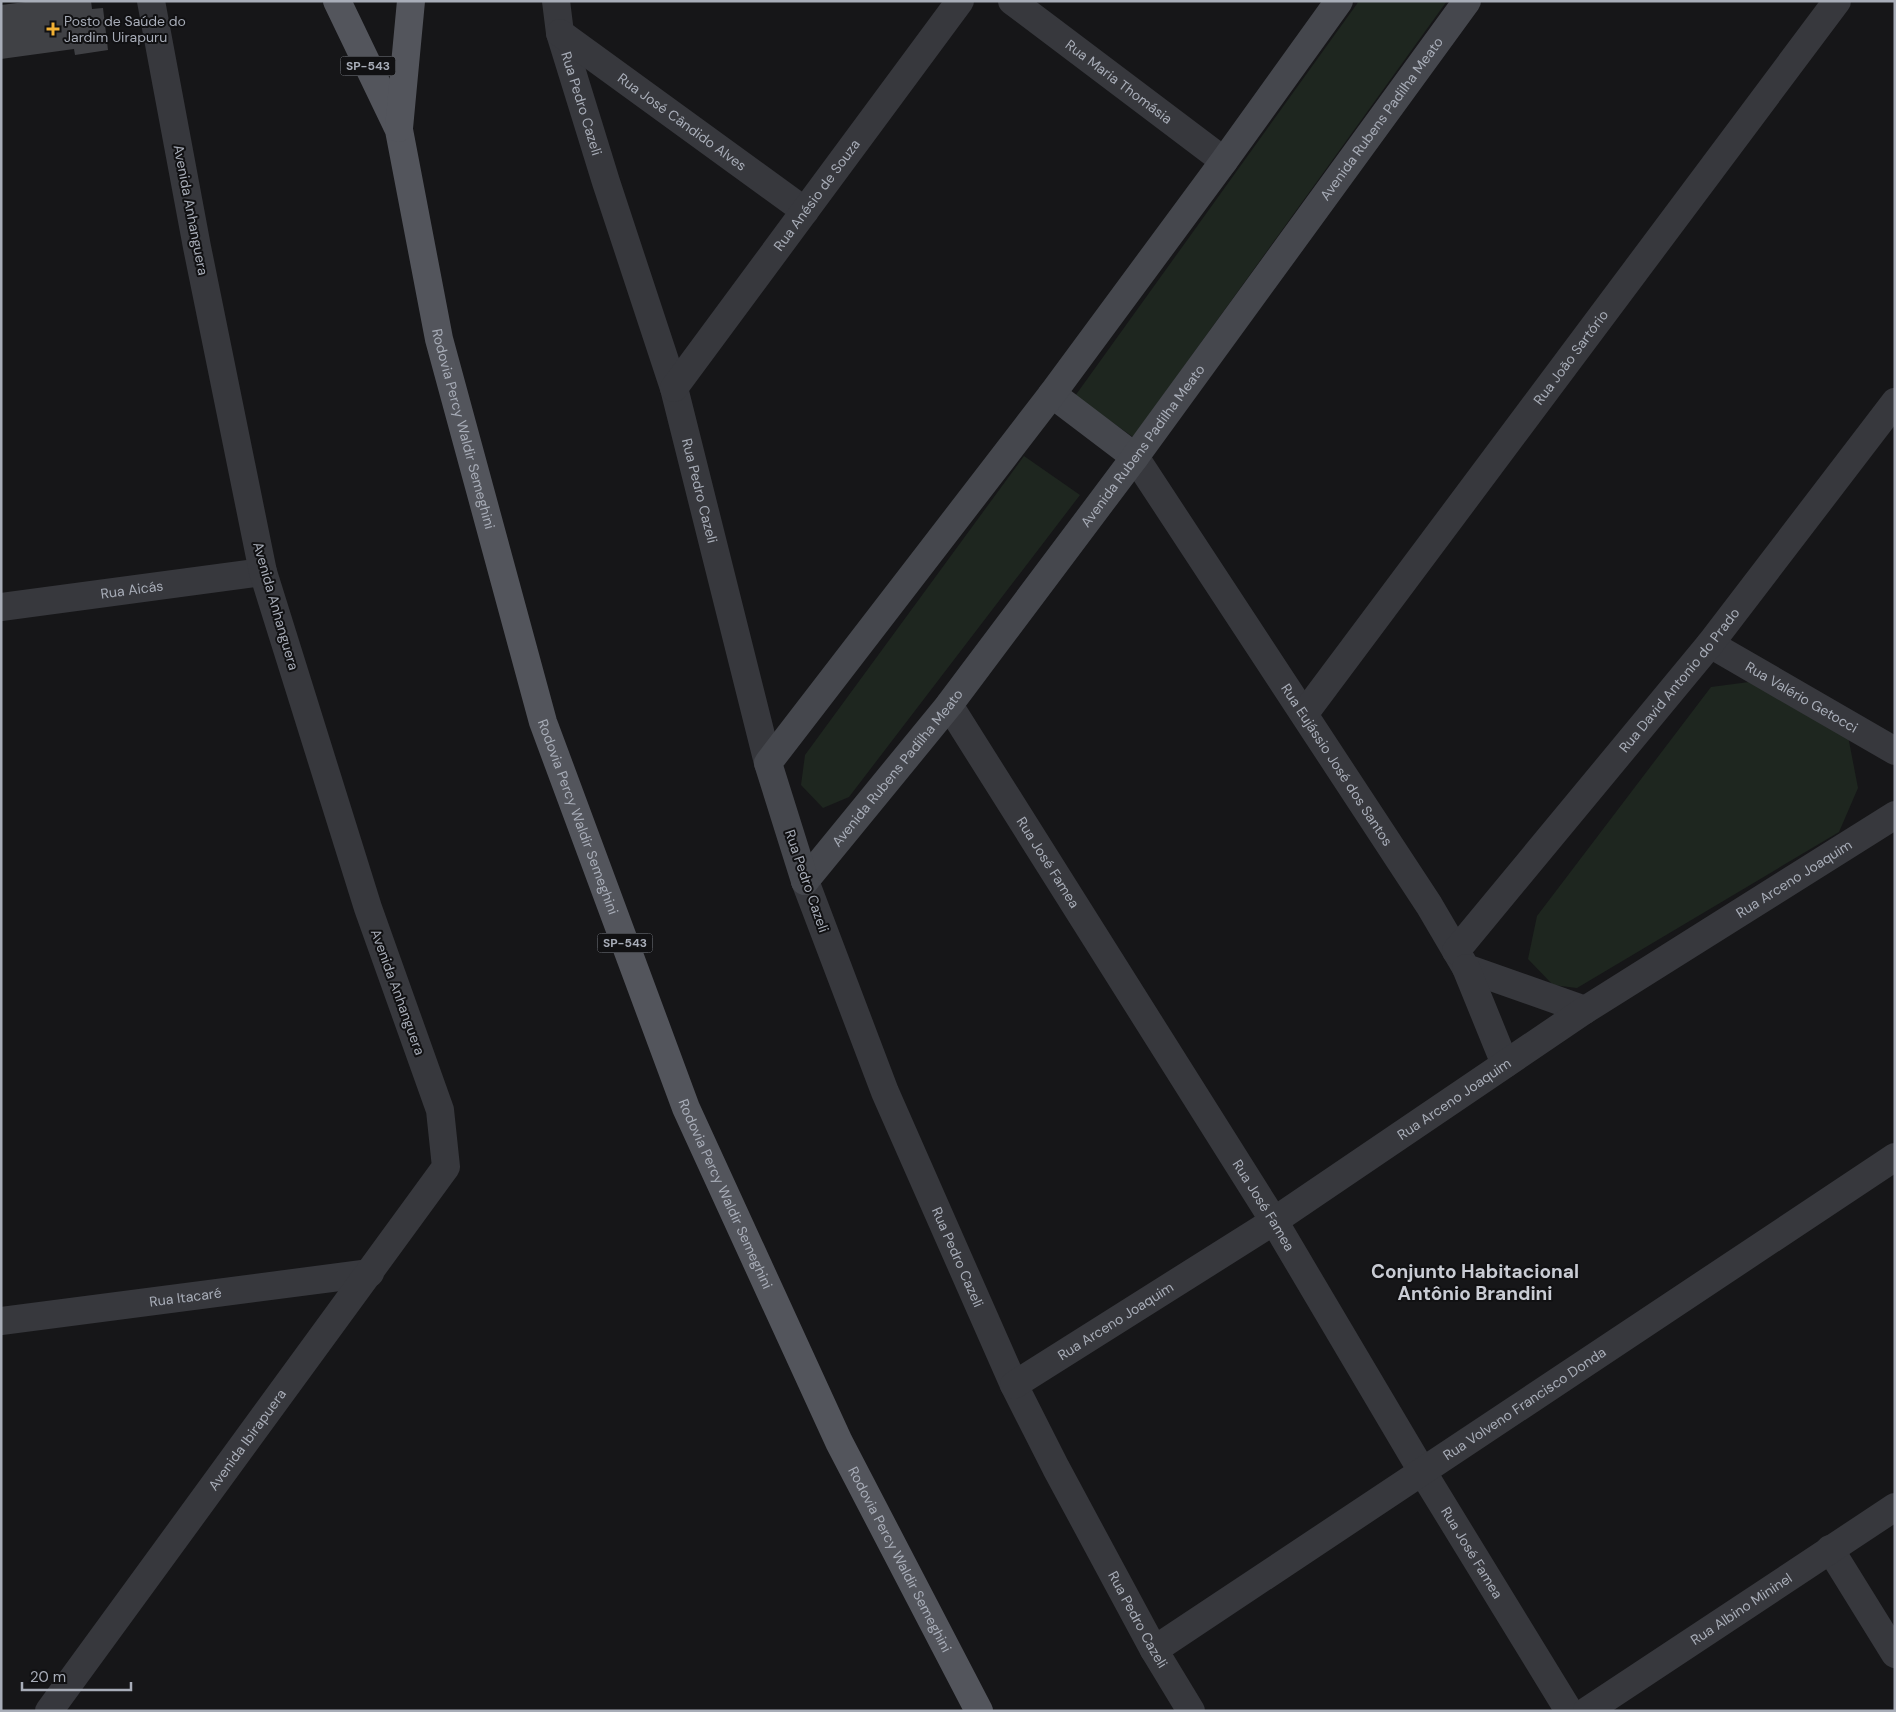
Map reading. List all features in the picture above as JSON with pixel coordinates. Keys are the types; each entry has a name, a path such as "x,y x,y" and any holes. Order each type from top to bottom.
{"main road":[{"name":"Rodovia Percy Waldir Semeghini","path":"337,1 399,130 439,339 543,722 686,1108 839,1442 979,1711"},
{"name":"Rodovia Percy Waldir Semeghini","path":"399,130 411,1"},
{"path":"768,763 1052,394 1224,162 1339,1"},
{"name":"Avenida Rubens Padilha Meato","path":"805,881 949,705 1135,457 1467,1"},
{"path":"1052,394 1135,457"},
{"name":"Rua Pedro Cazeli","path":"768,763 805,881"}],"street":[{"name":"Avenida Anhanguera","path":"151,1 197,247 263,572 368,908 440,1110 446,1167"},
{"name":"Rua Pedro Cazeli","path":"556,1 560,33 609,191 674,388 768,763"},
{"name":"Rua Anésio de Souza","path":"674,388 960,1"},
{"name":"Rua Maria Thomásia","path":"1012,1 1224,162"},
{"name":"Rua João Sartório","path":"1305,713 1837,1"},
{"name":"Rua José Cândido Alves","path":"560,33 806,211"},
{"name":"Rua David Antonio do Prado","path":"1461,960 1710,644 1895,402"},
{"name":"Rua Eujássio José dos Santos","path":"1135,457 1305,713 1429,905 1461,960 1505,1064"},
{"name":"Rua Aicás","path":"1,607 263,572"},
{"name":"Rua Valério Getocci","path":"1710,644 1895,751"},
{"name":"Rua José Famea","path":"949,705 1274,1221 1422,1471 1569,1711"},
{"name":"Rua Arceno Joaquim","path":"1014,1385 1274,1221 1585,1010 1895,814"},
{"name":"Rua Pedro Cazeli","path":"805,881 885,1092 1014,1385 1056,1468 1154,1650 1191,1711"},
{"path":"1461,960 1585,1010"},
{"name":"Rua Volveno Francisco Donda","path":"1154,1650 1895,1157"},
{"name":"Avenida Ibirapuera","path":"49,1711 446,1167"},
{"name":"Rua Itacaré","path":"1,1321 370,1273"},
{"name":"Rua Albino Mininel","path":"1587,1711 1895,1506"},
{"path":"1830,1549 1895,1654"}],"shaded area":[{"path":"1359,1 1447,1 1133,437 1075,396"},
{"path":"1024,456 1080,495 849,797 823,808 801,785 805,755"},
{"path":"1749,682 1848,736 1858,788 1839,832 1577,988 1553,985 1528,959 1537,916 1711,687"}],"building":[{"name":"Posto de Saúde do Jardim Uirapuru","path":"33,1 91,1 92,9 103,8 108,50 75,55 74,49 1,59 1,5"}],"place":[{"name":"Posto de Saúde do Jardim Uirapuru","path":"53,29"}],"district":[{"name":"Conjunto Habitacional Antônio Brandini","path":"1475,1282"}]}
